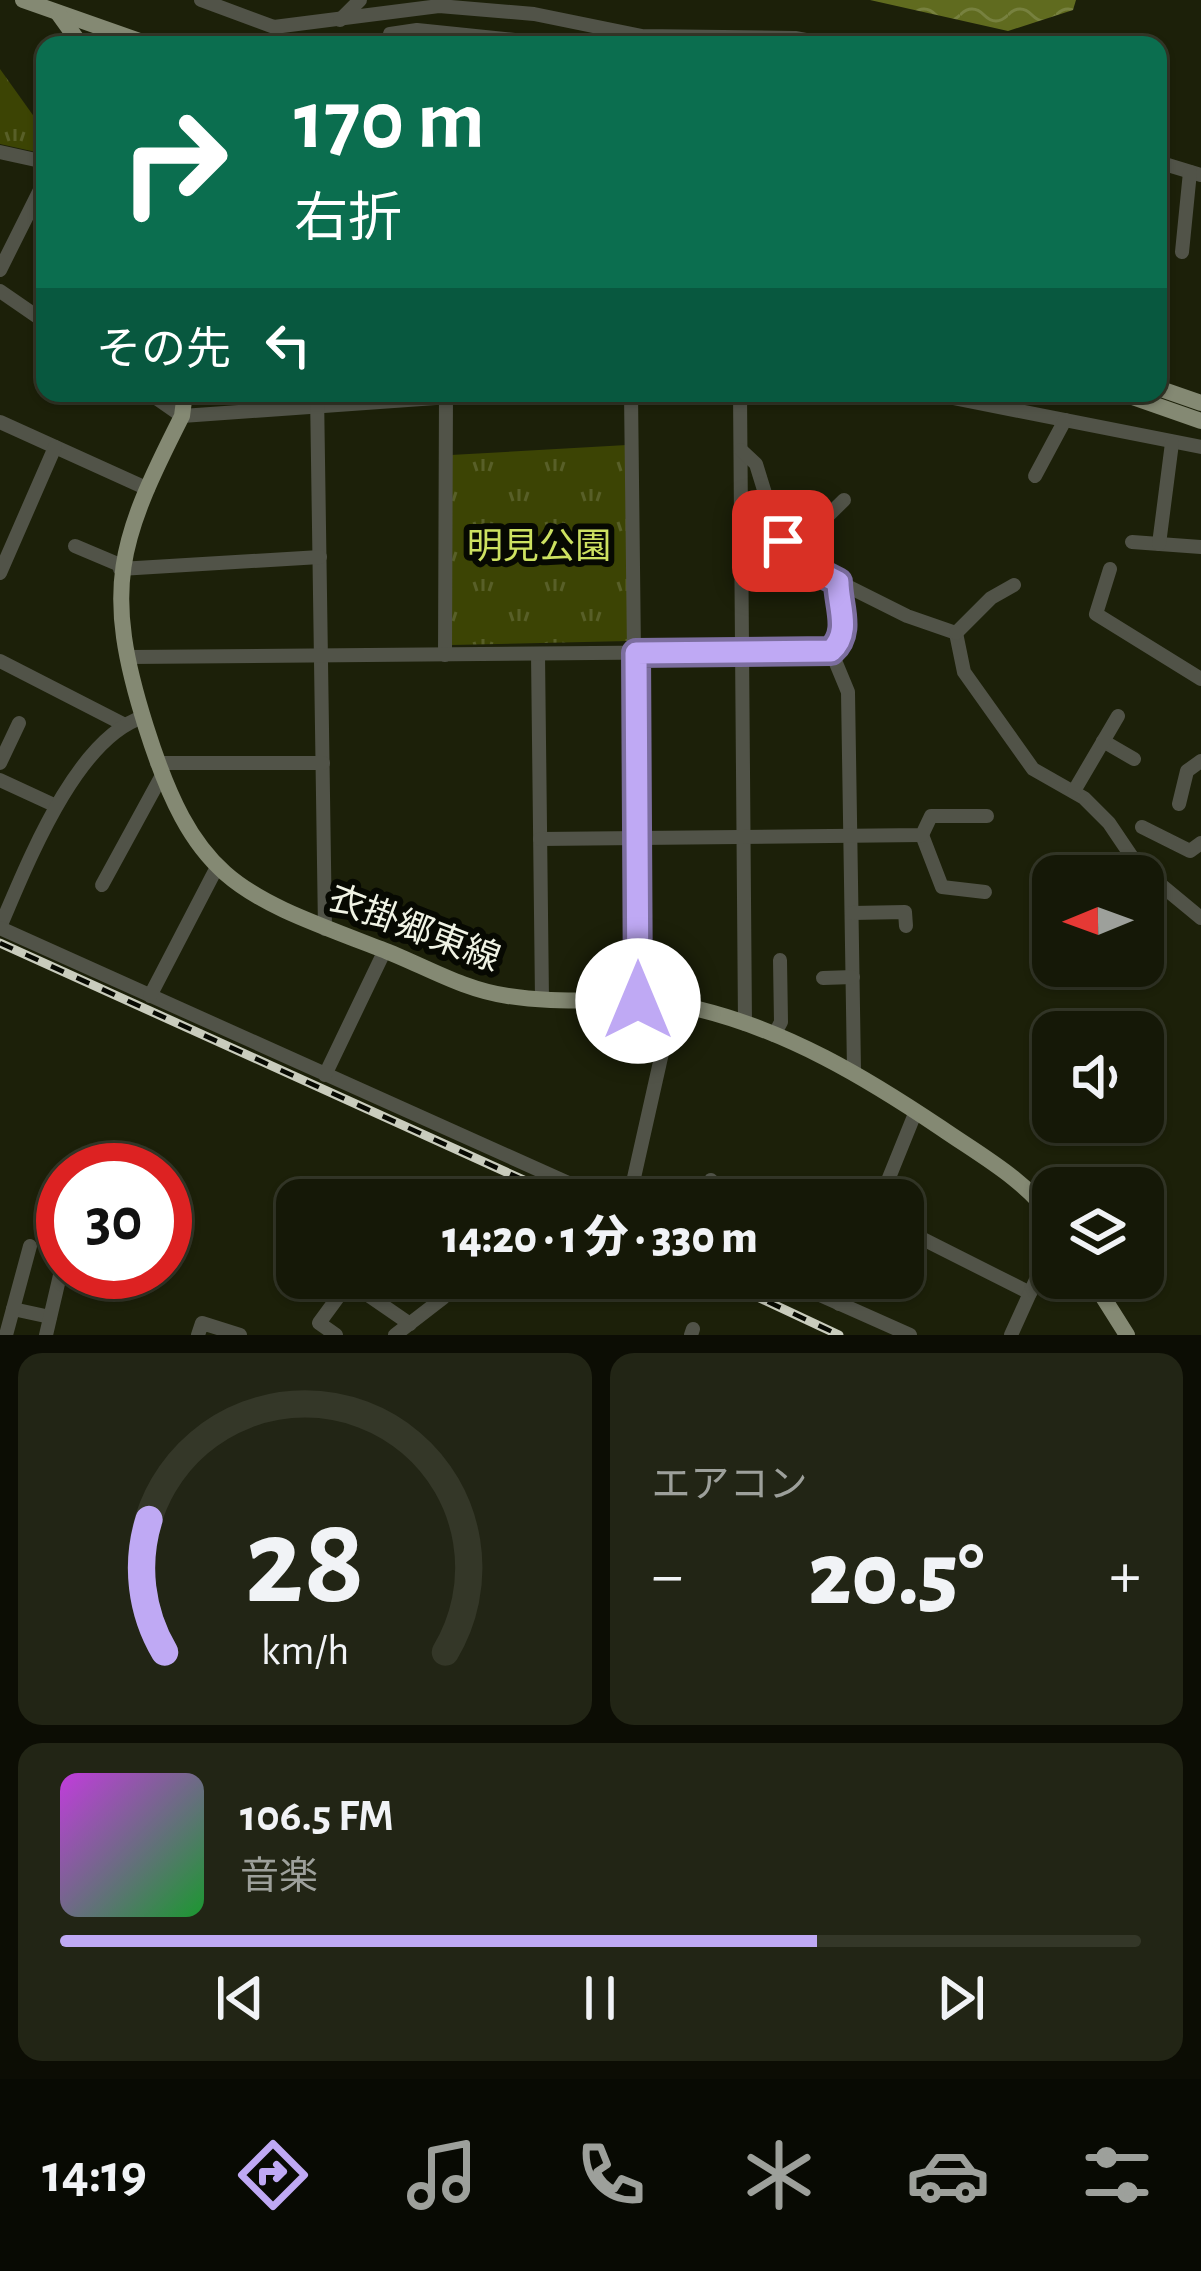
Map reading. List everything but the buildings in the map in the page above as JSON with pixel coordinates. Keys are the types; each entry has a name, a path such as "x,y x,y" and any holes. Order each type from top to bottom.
{"main road":[{"path":"22,0 52,6 128,36"},
{"path":"52,6 74,36"},
{"path":"1167,391 1201,403"},
{"name":"衣掛郷東線","path":"184,402 120,567 129,657 159,770 186,831 216,869 263,903 470,988 542,1000 673,1004 774,1035 854,1071 1001,1169 1032,1199"},
{"path":"1147,402 1201,421"},
{"path":"1104,1299 1126,1335"}],"street":[{"path":"201,0 274,27 404,8 462,7 534,14 642,36"},
{"path":"340,20 360,0"},
{"path":"389,36 417,30 475,36"},
{"path":"0,152 36,160"},
{"path":"1182,252 1195,173"},
{"path":"0,270 36,198"},
{"path":"0,291 36,316"},
{"path":"162,402 182,416 300,402"},
{"path":"317,402 325,929"},
{"path":"445,655 446,402"},
{"path":"631,402 638,1001"},
{"path":"740,402 745,1024"},
{"path":"969,402 1201,447"},
{"path":"1035,476 1065,420"},
{"path":"0,422 148,489"},
{"path":"1159,544 1172,442"},
{"path":"0,573 55,447"},
{"path":"741,450 757,464 770,515 799,562 956,634"},
{"path":"791,552 844,500"},
{"path":"1132,542 1201,547"},
{"path":"75,546 120,567 320,557"},
{"path":"1110,569 1096,614 1201,679"},
{"path":"129,657 831,651 839,645 843,623 838,582"},
{"path":"956,634 991,598 1014,585"},
{"path":"956,634 964,672 1000,730 1033,769 1073,791 1109,823 1138,866 1201,918"},
{"path":"831,651 848,692 854,1071"},
{"path":"538,654 542,1000"},
{"path":"0,661 123,724"},
{"path":"1073,791 1118,716"},
{"path":"143,717 123,724 54,805 0,928 559,1179"},
{"path":"0,763 19,723"},
{"path":"1103,741 1134,759"},
{"path":"1179,804 1187,771 1201,761"},
{"path":"102,885 159,770 323,763"},
{"path":"0,780 54,805"},
{"path":"985,892 942,886 922,835 931,816 987,816"},
{"path":"1142,827 1190,851 1201,843"},
{"path":"540,839 922,835"},
{"path":"150,996 216,869"},
{"path":"852,913 905,912 906,926"},
{"path":"325,1075 385,950"},
{"path":"774,1035 781,1022 780,960"},
{"path":"823,978 853,977"},
{"path":"634,1179 673,1004"},
{"path":"889,1179 916,1112"},
{"path":"924,1240 1030,1293"},
{"path":"6,1335 30,1246"},
{"path":"1011,1335 1032,1289"},
{"path":"46,1335 54,1299"},
{"path":"336,1335 320,1323 337,1299"},
{"path":"376,1299 410,1324"},
{"path":"395,1335 442,1299"},
{"path":"828,1299 910,1335"},
{"path":"839,1304 841,1299"},
{"path":"13,1309 50,1317"},
{"path":"198,1335 202,1323 240,1335"}],"green space":[{"path":"0,69 36,119 36,152 0,144"},
{"name":"明見公園","path":"627,445 628,641 451,645 451,455"}],"water":[{"path":"870,0 1076,0 1073,10 1008,31"}],"railway":[{"path":"0,943 522,1179"},
{"path":"762,1299 839,1335"}],"route":[{"path":"638,1001 636,653 831,651 839,645 843,609 838,582 799,562 783,541"}]}
